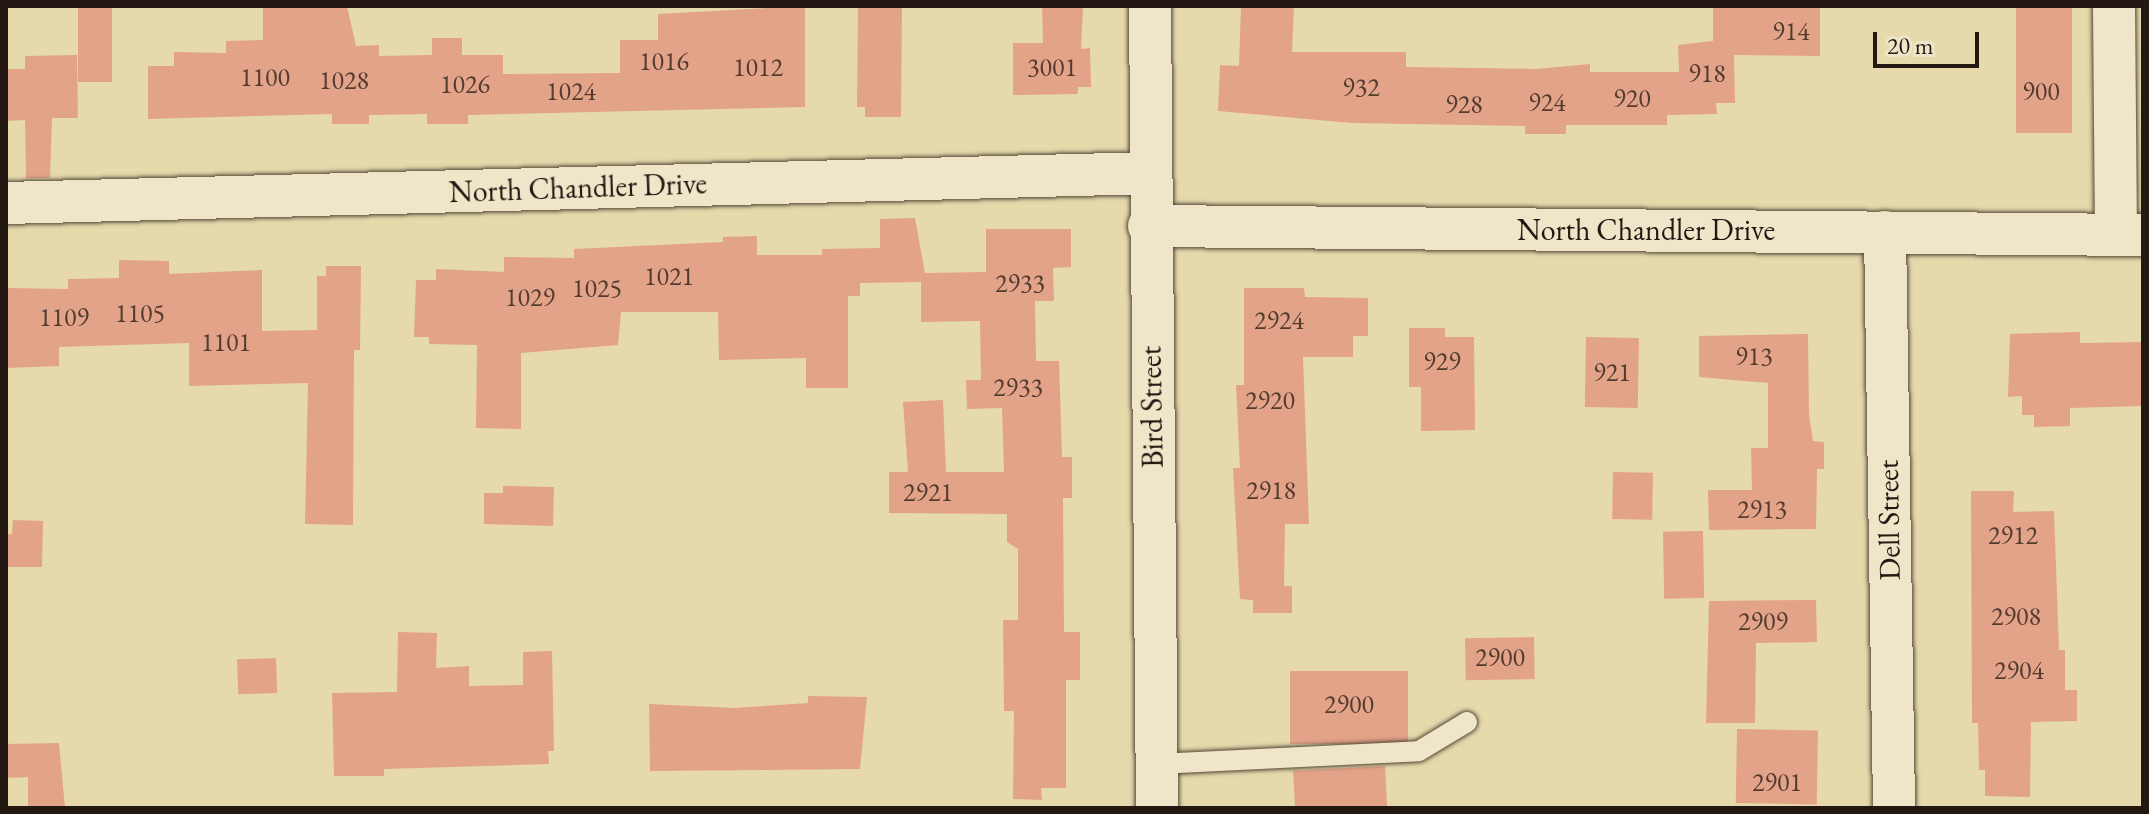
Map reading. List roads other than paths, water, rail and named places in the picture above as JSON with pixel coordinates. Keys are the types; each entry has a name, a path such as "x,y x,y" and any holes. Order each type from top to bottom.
{"street":[{"name":"Bird Street","path":"1150,6 1149,226 1157,808"},
{"path":"2114,6 2130,235"},
{"name":"North Chandler Drive","path":"6,203 1149,173"},
{"name":"North Chandler Drive","path":"1149,226 2130,235"},
{"name":"Dell Street","path":"1885,232 1894,808"}],"lane":[{"path":"1157,764 1419,751 1467,722"}]}
